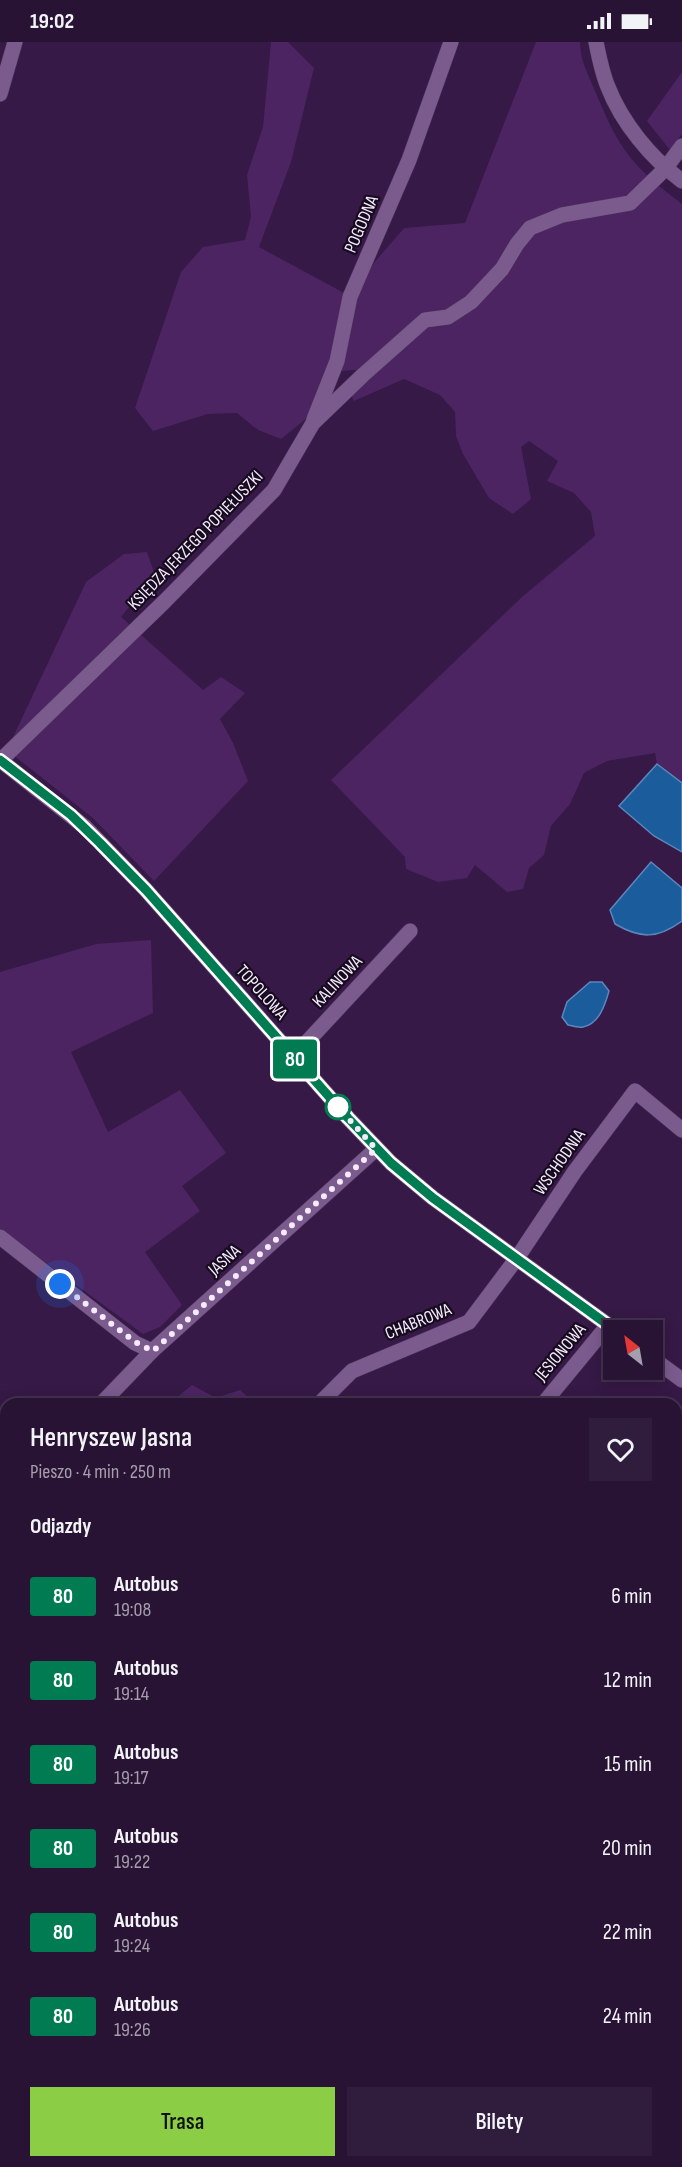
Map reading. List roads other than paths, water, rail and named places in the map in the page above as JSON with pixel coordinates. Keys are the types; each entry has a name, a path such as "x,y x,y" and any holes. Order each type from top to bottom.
{"street":[{"path":"0,94 15,42"},
{"name":"POGODNA","path":"313,423 337,361 350,297 409,160 451,42"},
{"path":"596,42 608,88 621,112 640,140 665,169 682,181"},
{"name":"KSIĘDZA JERZEGO POPIEŁUSZKI","path":"0,761 165,601 274,490 313,423 425,320 448,317 471,302 502,269 530,228 562,215 630,203 665,169 682,146"},
{"name":"TOPOLOWA","path":"0,761 85,827 146,890 376,1149 411,1181 603,1322"},
{"name":"KALINOWA","path":"293,1057 410,931"},
{"name":"WSCHODNIA","path":"517,1258 575,1171 635,1091 682,1130"},
{"name":"JASNA","path":"106,1398 153,1351 376,1149"},
{"path":"0,1237 135,1342 153,1351"},
{"name":"CHABROWA","path":"325,1398 352,1371 469,1322 517,1258"},
{"name":"JESIONOWA","path":"548,1398 603,1337"},
{"path":"663,1366 682,1380"}],"water":[{"path":"657,764 682,783 682,852 654,836 619,806"},
{"path":"651,862 682,888 682,921 665,931 649,935 633,932 615,924 610,910"},
{"path":"590,982 602,982 609,991 606,1002 597,1018 589,1025 580,1027 568,1025 562,1017 567,1002"}]}
